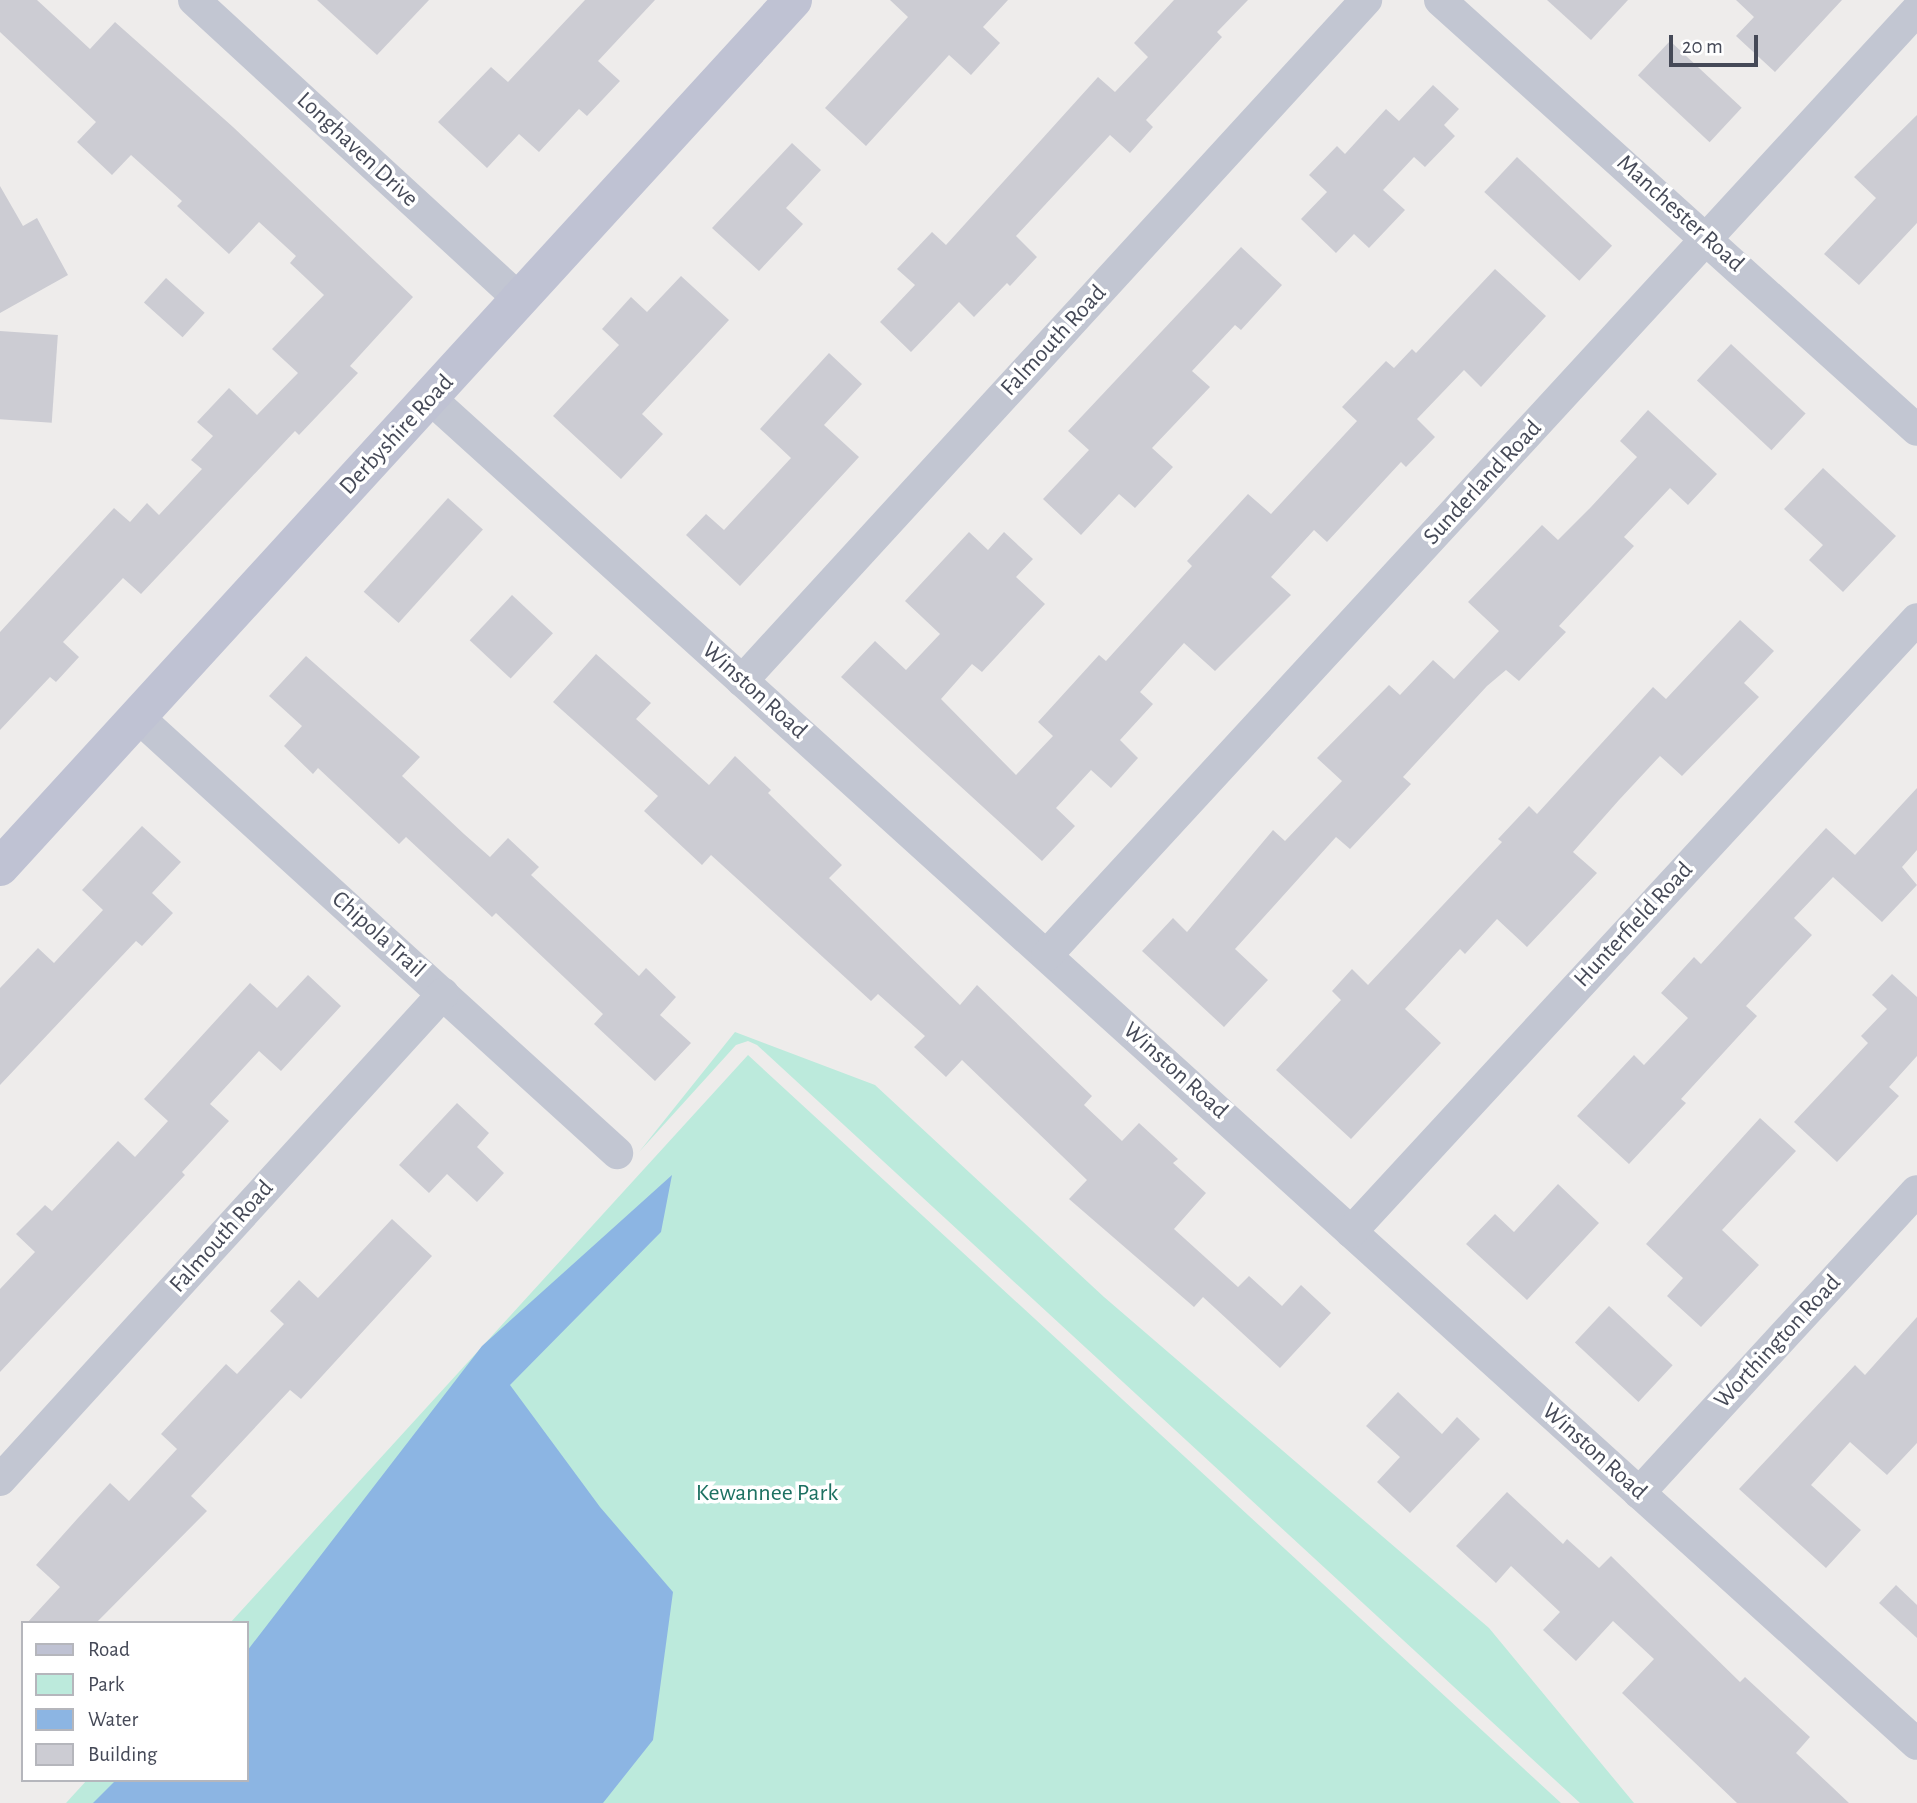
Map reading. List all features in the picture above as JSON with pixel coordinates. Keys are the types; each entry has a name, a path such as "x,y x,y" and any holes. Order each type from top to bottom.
{"street":[{"name":"Derbyshire Road","path":"0,867 431,399 793,0"},
{"name":"Falmouth Road","path":"742,681 1366,0"},
{"name":"Manchester Road","path":"1440,0 1917,430"},
{"name":"Longhaven Drive","path":"203,3 520,300"},
{"name":"Sunderland Road","path":"1047,955 1917,10"},
{"name":"Winston Road","path":"431,399 1917,1744"},
{"name":"Hunterfield Road","path":"1352,1232 1917,619"},
{"name":"Chipola Trail","path":"138,717 617,1153"},
{"name":"Falmouth Road","path":"0,1480 443,994"},
{"name":"Worthington Road","path":"1639,1493 1917,1191"}],"green space":[{"path":"735,1032 875,1085 1104,1297 1489,1628 1634,1803 1580,1803 757,1045 748,1041 736,1045 639,1152"},
{"name":"Kewannee Park","path":"748,1055 1561,1803 66,1803 85,1782 248,1782 248,1621 232,1621"}],"water":[{"path":"672,1175 661,1232 510,1385 600,1507 673,1592 653,1740 603,1803 93,1803 114,1782 248,1782 248,1650 482,1346"}],"building":[{"path":"0,0 37,0 90,49 115,22 233,127 413,297 350,366 358,373 299,435 295,431 141,594 123,578 63,642 79,657 56,682 50,677 0,730 0,632 114,508 130,522 147,503 159,515 202,469 191,460 213,436 197,422 229,388 257,415 298,373 272,349 324,295 290,263 296,256 259,222 229,254 177,206 182,201 131,155 112,175 77,142 96,122 0,32"},
{"path":"317,0 429,0 377,55"},
{"path":"585,0 655,0 598,61 620,81 587,116 579,109 539,152 519,134 487,168 438,122 491,67 508,82"},
{"path":"890,0 1008,0 983,27 1000,43 971,75 949,55 866,146 825,108 908,17"},
{"path":"1174,0 1248,0 1217,32 1222,37 1146,120 1153,127 1130,153 1110,135 1016,236 1037,257 1010,286 1007,283 974,317 959,302 911,352 880,322 915,285 897,269 932,232 946,245 1098,77 1115,92 1148,57 1134,43"},
{"path":"1547,0 1628,0 1591,40"},
{"path":"1736,0 1842,0 1775,72 1736,36 1754,17"},
{"path":"1670,41 1742,108 1710,142 1638,75"},
{"path":"1433,85 1459,109 1444,125 1455,136 1425,167 1414,157 1383,190 1405,210 1369,248 1354,234 1336,253 1301,219 1327,192 1309,175 1337,146 1345,154 1386,109 1399,121"},
{"path":"1917,115 1917,223 1859,285 1824,254 1876,198 1854,177"},
{"path":"792,143 821,170 786,208 803,224 759,271 712,228"},
{"path":"1517,157 1612,246 1579,281 1484,192"},
{"path":"0,186 23,226 37,218 68,275 0,313"},
{"path":"1241,247 1282,285 1241,330 1235,325 1192,371 1210,387 1152,448 1173,467 1135,508 1119,494 1081,535 1043,499 1089,450 1068,431"},
{"path":"1495,269 1546,316 1481,387 1464,370 1417,419 1435,437 1406,467 1401,462 1327,542 1314,530 1271,577 1291,595 1215,671 1184,643 1140,692 1153,704 1120,740 1138,758 1111,788 1091,770 1056,808 1075,826 1042,861 841,677 875,641 906,670 940,634 905,601 969,532 988,550 1004,532 1033,559 1016,577 1045,604 982,672 972,664 941,699 1016,775 1053,736 1038,722 1099,655 1106,661 1192,566 1187,561 1248,494 1271,514 1357,421 1342,407 1386,361 1394,368 1412,349 1416,353"},
{"path":"681,276 729,320 642,414 663,434 621,479 553,416 619,345 602,329 631,297 647,312"},
{"path":"166,278 205,313 183,337 144,303"},
{"path":"0,331 58,335 52,423 0,419"},
{"path":"1731,344 1806,414 1771,450 1697,381"},
{"path":"829,353 862,384 824,425 859,457 740,586 686,535 706,514 724,530 791,458 760,429"},
{"path":"1648,410 1717,474 1688,505 1670,488 1624,537 1634,546 1559,626 1566,632 1519,681 1506,670 1487,686 1403,777 1411,784 1350,849 1336,837 1235,949 1268,980 1224,1027 1142,951 1173,918 1187,932 1273,830 1285,841 1342,781 1317,758 1389,685 1400,695 1433,660 1454,679 1499,631 1468,602 1542,525 1558,540 1591,507 1637,457 1620,441"},
{"path":"1823,468 1896,536 1843,592 1809,560 1823,545 1784,509"},
{"path":"448,498 483,529 399,623 364,592"},
{"path":"512,595 553,633 511,679 470,640"},
{"path":"1740,620 1774,651 1744,683 1759,697 1682,776 1660,756 1619,800 1573,852 1597,873 1527,947 1497,919 1465,954 1460,949 1405,1009 1441,1043 1351,1139 1276,1070 1341,1000 1332,991 1352,969 1368,985 1502,842 1498,839 1529,806 1537,814 1653,687 1666,699"},
{"path":"596,654 651,703 636,719 709,785 735,756 771,790 768,793 842,865 829,878 960,1005 977,985 1092,1096 1084,1105 1122,1141 1139,1123 1178,1159 1173,1163 1206,1193 1174,1229 1238,1287 1249,1276 1282,1306 1301,1285 1331,1313 1280,1368 1203,1297 1194,1307 1069,1199 1087,1180 962,1060 946,1077 914,1047 925,1036 878,994 871,1001 711,855 702,865 644,811 658,796 553,702"},
{"path":"306,656 420,757 402,776 464,834 490,857 508,838 539,867 531,875 639,976 646,968 676,997 660,1015 691,1043 655,1081 594,1024 603,1014 496,913 492,917 406,837 399,844 318,768 313,774 284,746 302,726 269,696"},
{"path":"1917,788 1917,850 1902,867 1917,885 1882,922 1833,877 1794,918 1812,935 1746,1006 1757,1016 1681,1099 1686,1103 1629,1164 1577,1116 1634,1055 1644,1065 1688,1018 1661,993 1694,957 1701,964 1826,828 1855,855"},
{"path":"142,826 181,862 152,893 173,913 142,946 136,941 0,1085 0,988 38,948 54,963 103,910 82,890"},
{"path":"1892,974 1917,997 1917,1056 1889,1087 1899,1096 1837,1162 1794,1122 1868,1043 1861,1036 1887,1009 1872,995"},
{"path":"308,975 341,1006 281,1071 259,1051 210,1104 229,1121 182,1172 185,1175 0,1372 0,1289 35,1252 16,1234 45,1205 52,1211 118,1141 135,1157 168,1121 144,1099 250,983 277,1008"},
{"path":"457,1103 489,1133 477,1147 504,1173 477,1202 447,1174 429,1193 399,1165"},
{"path":"1760,1118 1796,1151 1722,1230 1759,1265 1701,1327 1667,1296 1683,1278 1646,1244"},
{"path":"1558,1184 1599,1223 1527,1300 1466,1244 1495,1214 1514,1232"},
{"path":"392,1219 432,1256 301,1399 290,1390 191,1496 207,1511 98,1621 29,1621 60,1587 36,1565 78,1518 110,1483 129,1501 177,1449 161,1434 226,1364 237,1374 284,1324 270,1311 299,1280 318,1298"},
{"path":"1609,1306 1673,1365 1639,1402 1575,1343"},
{"path":"1917,1317 1917,1443 1887,1475 1850,1442 1811,1485 1861,1530 1826,1568 1739,1489 1855,1365 1865,1375"},
{"path":"1398,1392 1442,1434 1457,1417 1480,1439 1410,1513 1377,1482 1400,1457 1366,1426"},
{"path":"1507,1492 1563,1544 1567,1539 1599,1568 1611,1556 1740,1682 1745,1677 1810,1737 1796,1753 1849,1803 1737,1803 1622,1693 1654,1659 1613,1621 1576,1661 1543,1630 1560,1612 1511,1566 1496,1583 1456,1546"},
{"path":"1896,1585 1917,1605 1917,1638 1879,1603"}]}
